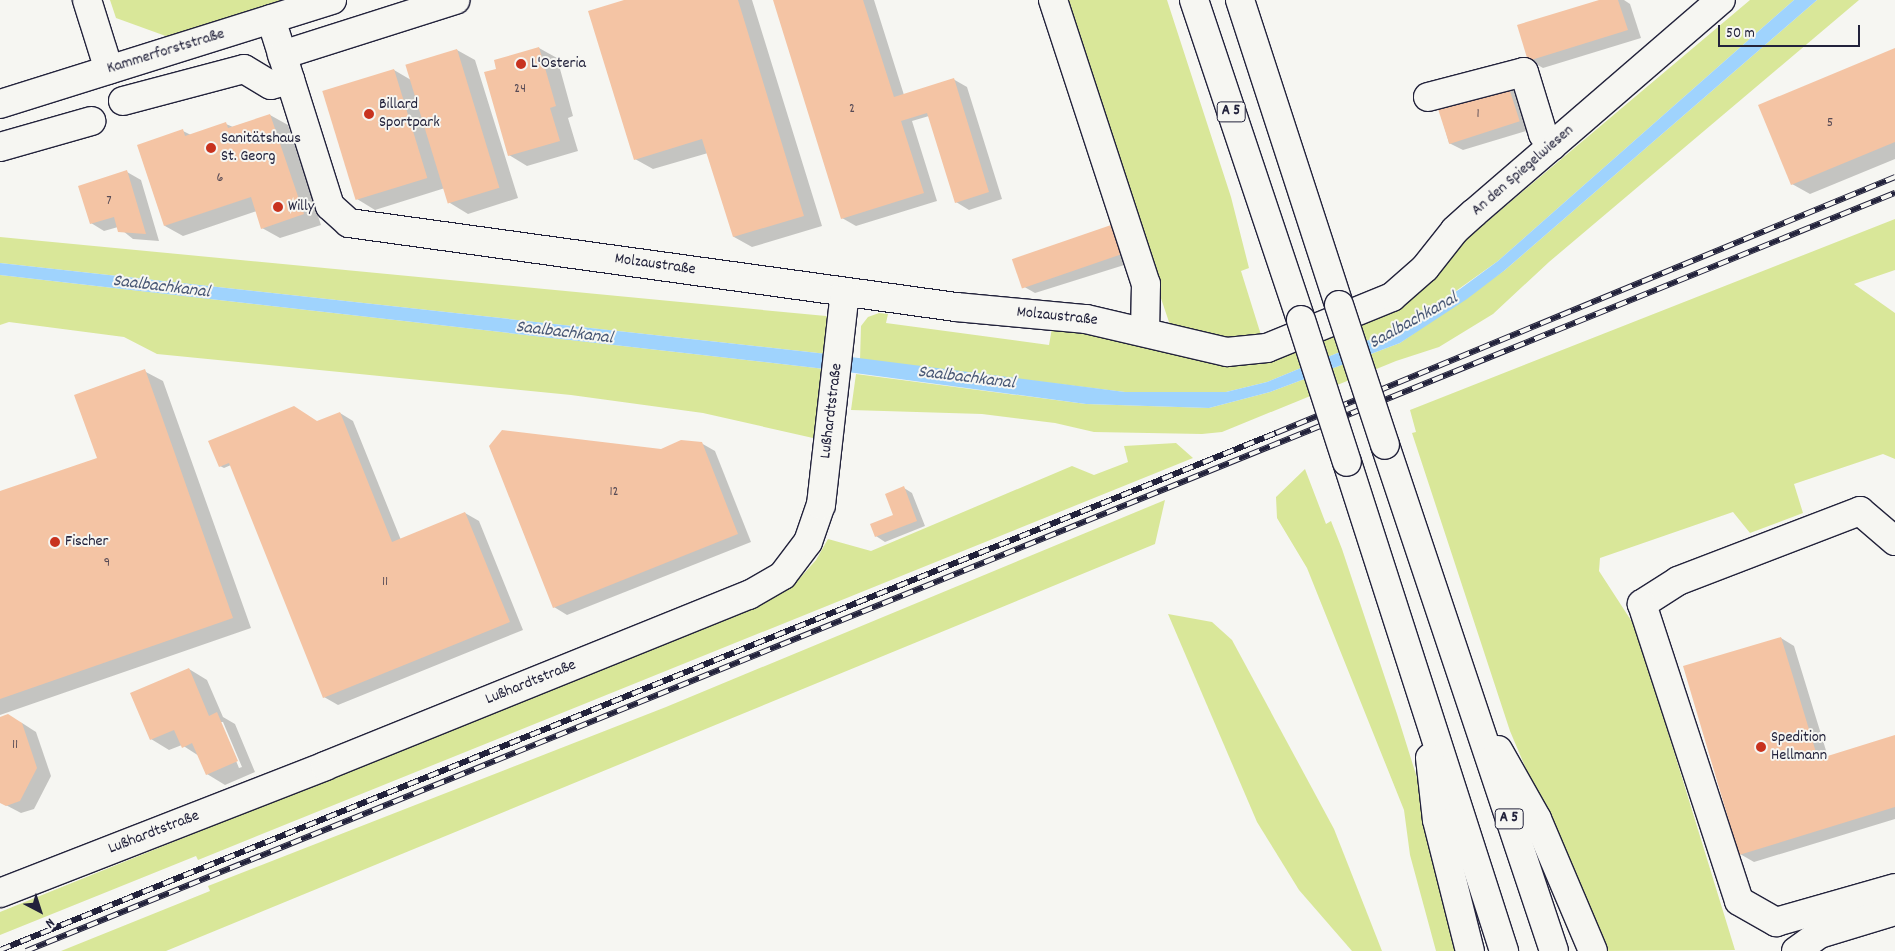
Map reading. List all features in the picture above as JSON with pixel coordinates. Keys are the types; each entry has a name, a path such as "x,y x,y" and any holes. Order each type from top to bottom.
{"main road":[{"path":"87,0 109,70"},
{"name":"Kammerforststraße","path":"0,104 332,0"},
{"path":"123,101 244,69 272,86 286,67 454,0"},
{"path":"1054,0 1146,284 1145,330"},
{"name":"A 5","path":"1194,0 1311,323 1347,462 1504,951"},
{"name":"A 5","path":"1240,0 1444,619 1463,687 1554,951"},
{"name":"An den Spiegelwiesen","path":"1311,323 1392,297 1409,284 1456,230 1552,146 1694,10 1721,0"},
{"name":"Molzaustraße","path":"271,19 330,206 349,224 956,307 1086,319 1145,330 1227,352 1267,348 1311,323"},
{"path":"1428,97 1524,72 1544,134 1552,146"},
{"path":"0,147 91,122"},
{"name":"Lußhardtstraße","path":"2,884 325,766 765,587 793,564 814,527 821,505 845,292"},
{"path":"1895,540 1860,511 1678,581 1642,604 1739,901 1776,922 1895,888"},
{"name":"A 5","path":"1463,687 1537,819 1593,951"},
{"path":"1425,704 1437,820 1470,951"},
{"path":"1796,951 1818,934 1895,911"}],"green space":[{"path":"110,0 300,0 174,39 116,18"},
{"path":"1060,0 1167,0 1231,197 1249,268 1241,271 1261,335 1233,340 1170,325"},
{"path":"1750,0 1794,0 1498,261 1425,313 1391,331 1267,382 1226,392 1125,392 860,360 861,326 868,317 879,313 888,314 886,323 1049,345 1052,328 1094,334 1219,361 1444,258"},
{"path":"1817,0 1859,0 1549,262 1493,314 1439,347 1396,361 1222,432 1202,434 1094,432 1055,423 982,414 851,410 856,374 1086,404 1209,408 1270,392 1400,343 1505,270"},
{"path":"1895,219 1895,270 1854,284 1895,313 1895,459 1883,454 1794,484 1803,513 1750,533 1733,512 1600,558 1599,571 1636,628 1735,950 1603,951 1510,731 1412,433 1416,432 1410,410"},
{"path":"0,237 826,316 832,321 827,354 0,263"},
{"path":"0,275 825,369 820,435 813,438 703,413 571,395 157,354 124,337 9,322 0,325"},
{"path":"1176,443 1193,458 198,860 196,856 0,935 0,912 761,604 800,578 816,560 828,539 871,551 1072,466 1094,475 1128,462 1124,446"},
{"path":"1305,469 1326,524 1331,521 1342,549 1397,714 1423,797 1462,951 1436,951 1410,855 1404,810 1307,568 1277,518 1276,497"},
{"path":"1165,500 1155,544 166,951 61,951 210,891 208,886 666,707"},
{"path":"1168,614 1212,622 1232,640 1334,829 1382,951 1352,951 1299,890 1257,822"}],"water":[{"name":"Saalbachkanal","path":"1794,0 1817,0 1505,270 1467,299 1400,343 1270,392 1209,408 1086,404 825,369 0,275 0,263 827,354 1125,392 1226,392 1267,382 1391,331 1460,289 1498,261"}],"building":[{"path":"624,0 738,0 804,216 733,237 702,139 634,160 588,11"},
{"path":"773,0 863,0 894,97 954,78 989,192 955,203 927,113 901,121 924,193 841,219"},
{"path":"1599,0 1618,0 1628,30 1528,61 1517,25"},
{"path":"539,47 556,106 550,108 560,141 508,156 484,72 496,69 494,60"},
{"path":"1895,48 1895,142 1791,185 1758,105"},
{"path":"457,49 499,188 448,203 405,65"},
{"path":"394,69 427,178 356,200 322,91"},
{"path":"1508,85 1520,121 1449,144 1438,108"},
{"path":"270,114 304,214 261,229 251,197 164,226 137,145 183,129 185,136 226,122 228,128"},
{"path":"127,170 146,234 118,232 114,217 90,224 78,186"},
{"path":"1114,224 1124,253 1022,288 1012,259"},
{"path":"145,369 233,618 0,699 0,491 97,458 74,395"},
{"path":"294,406 317,421 340,412 392,542 465,512 510,622 323,698 229,463 219,467 208,441"},
{"path":"502,430 661,449 681,440 702,442 738,534 553,608 489,446"},
{"path":"904,486 917,521 875,537 870,524 893,515 885,494"},
{"name":"Spedition Hellmann","path":"1781,637 1818,759 1895,735 1895,807 1739,855 1683,666"},
{"path":"189,668 209,716 217,712 238,761 206,775 192,743 182,748 174,730 150,740 130,693"},
{"path":"8,714 22,723 37,768 20,801 6,806 0,803 0,717"}],"railway":[{"path":"0,950 1276,433 1895,177"},
{"path":"26,951 1895,193"}],"place":[{"name":"L'Osteria","path":"521,64"},
{"name":"Billard Sportpark","path":"369,114"},
{"name":"Sanitätshaus St. Georg","path":"211,148"},
{"name":"Willy","path":"278,207"},
{"name":"Fischer","path":"55,542"},
{"name":"Spedition Hellmann","path":"1761,747"}]}
